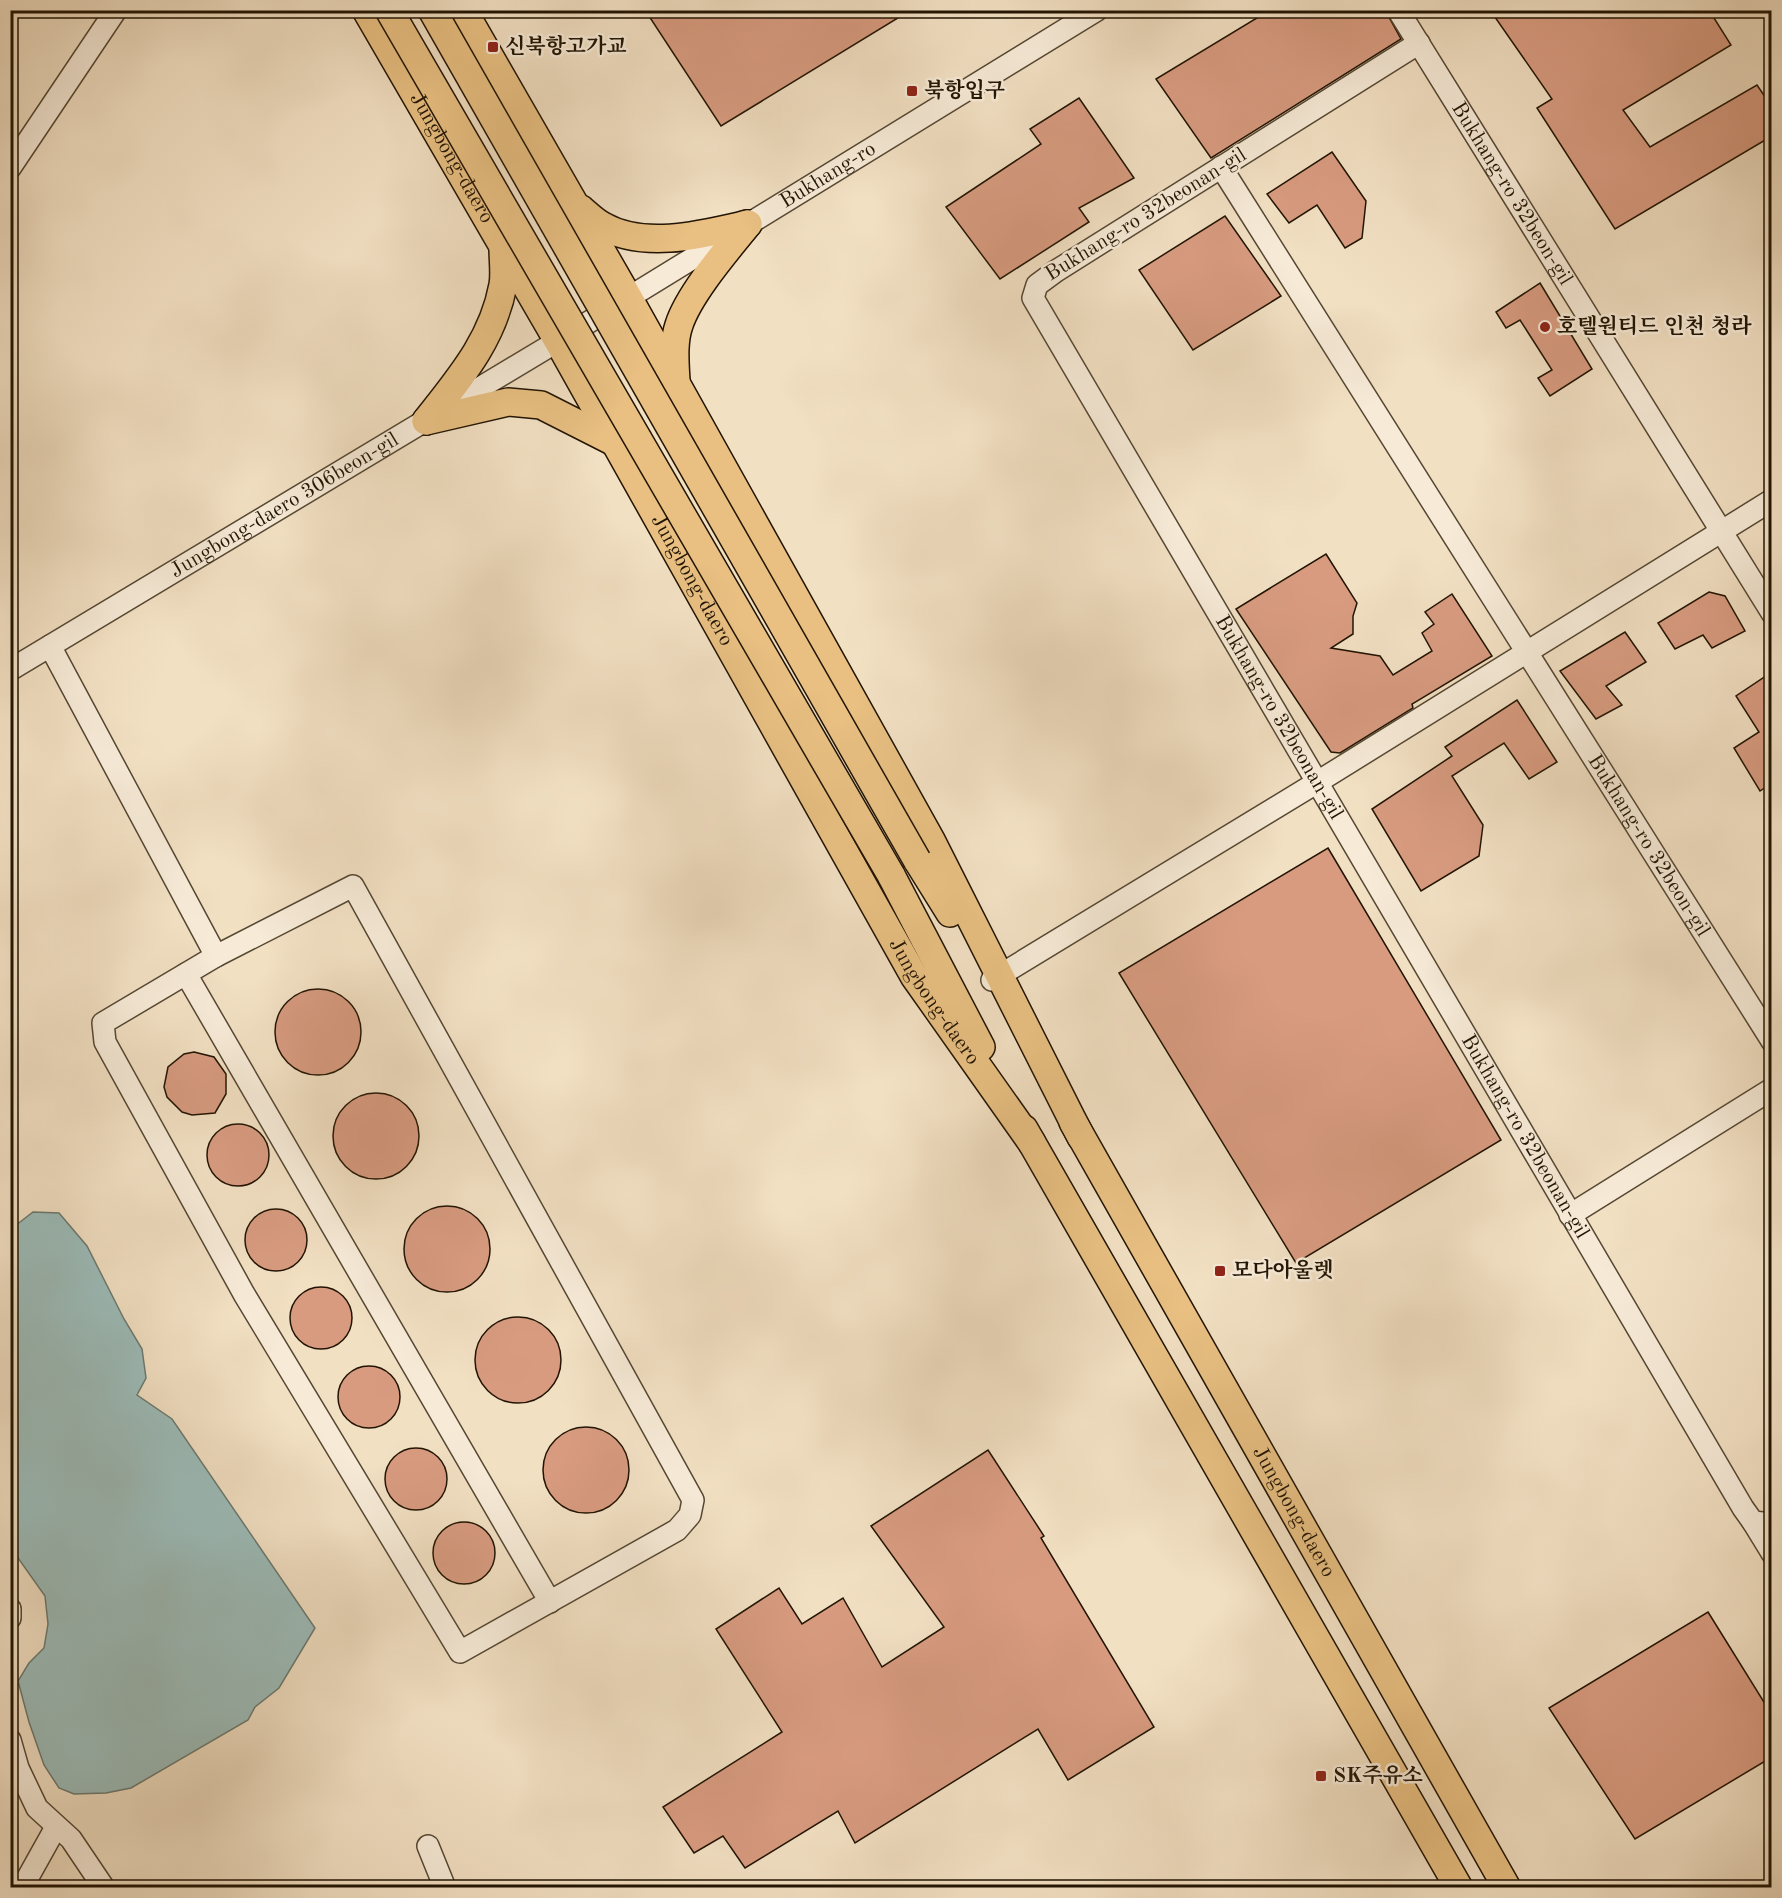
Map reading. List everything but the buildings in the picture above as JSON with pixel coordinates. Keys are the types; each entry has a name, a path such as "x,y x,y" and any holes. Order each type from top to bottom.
{"main road":[{"name":"Jungbong-daero","path":"366,10 558,341 914,976 1032,1143"},
{"name":"Jungbong-daero","path":"389,10 891,875 1032,1143 1459,1887"},
{"name":"Jungbong-daero","path":"432,10 917,860 995,978"},
{"name":"Jungbong-daero","path":"463,10 628,297 931,840 995,978 1082,1137 1507,1887"},
{"path":"575,205 604,227 629,235 681,239 748,224"},
{"path":"676,383 675,348 679,323 708,275 748,224"},
{"path":"426,421 467,369 490,331 504,284 502,247"},
{"path":"426,421 508,402 541,405 614,442"}],"street":[{"path":"10,168 116,10"},
{"name":"Bukhang-ro","path":"558,341 1098,10"},
{"name":"Bukhang-ro 32beon-gil","path":"1398,10 1772,613"},
{"name":"Bukhang-ro 32beonan-gil","path":"1419,43 1056,271 1037,285 1033,298 1570,1215 1762,1523 1772,1553"},
{"name":"Bukhang-ro 32beon-gil","path":"1221,167 1772,1041"},
{"name":"Jungbong-daero 306beon-gil","path":"10,670 558,341"},
{"path":"995,978 1316,783 1772,500"},
{"path":"50,646 216,956"},
{"path":"353,886 693,1500 690,1515 678,1530 460,1652 244,1294 105,1042 103,1023 186,974 216,956 353,886"},
{"path":"186,974 550,1602"},
{"path":"1570,1215 1772,1089"},
{"path":"10,1609 10,1618"},
{"path":"10,1740 27,1791 37,1808 78,1847 104,1887"},
{"path":"22,1887 56,1827"},
{"path":"428,1846 446,1887"}],"water":[{"path":"33,1212 59,1213 87,1246 142,1349 146,1378 137,1395 172,1419 315,1628 279,1688 255,1707 248,1720 131,1788 106,1793 74,1794 59,1788 44,1765 18,1681 29,1663 44,1648 48,1624 45,1596 18,1558 10,1540 11,1229"}],"place":[{"name":"신북항고가교","path":"493,47"},
{"name":"북항입구","path":"912,91"},
{"name":"호텔원티드 인천 청라","path":"1545,327"},
{"name":"모다아울렛","path":"1220,1271"},
{"name":"SK주유소","path":"1321,1776"}]}
